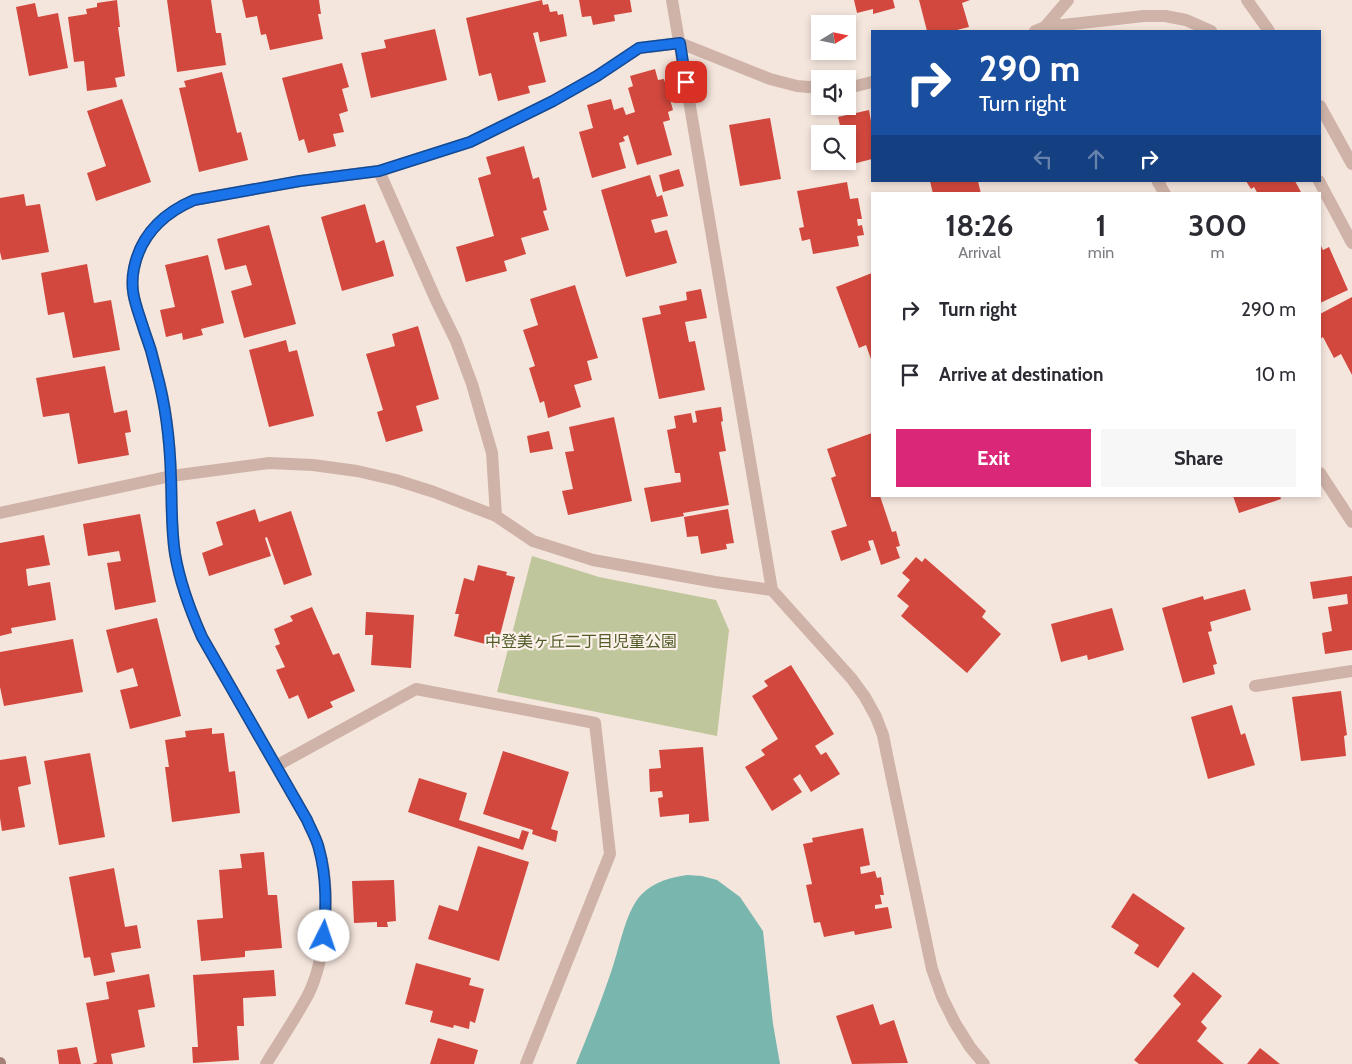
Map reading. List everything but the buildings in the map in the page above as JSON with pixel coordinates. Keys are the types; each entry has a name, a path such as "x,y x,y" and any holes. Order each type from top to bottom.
{"street":[{"path":"672,0 772,590 852,679 876,717 883,735 932,969 942,997 955,1023 970,1047 984,1064"},
{"path":"1040,29 1068,0"},
{"path":"1247,0 1268,30"},
{"path":"1040,29 1144,16 1165,16 1186,20 1209,30"},
{"path":"266,1064 308,994 320,958 326,906 324,877 319,848 307,820 202,637 181,583 175,554 172,524 168,420 162,390 134,300 132,284 134,267 139,251 156,224 167,214 194,200 300,181 379,171 470,142 553,101 597,76 639,48 680,43 770,80 811,87"},
{"path":"856,86 871,82"},
{"path":"1321,108 1352,164"},
{"path":"379,171 456,341 472,384 492,453 496,516"},
{"path":"1320,182 1352,243"},
{"path":"0,513 171,476 269,463 313,465 357,471 396,480 434,492 496,516 533,541 593,560 715,582 772,590"},
{"path":"1321,475 1352,522"},
{"path":"1255,686 1352,671"},
{"path":"276,766 416,689 595,723 610,854 526,1064"}],"green space":[{"name":"中登美ヶ丘二丁目児童公園","path":"532,556 599,577 716,600 729,630 717,736 497,692"}],"water":[{"path":"687,875 717,880 740,897 763,931 773,1024 780,1064 576,1064 594,1020 627,921 636,901 657,883"}],"route":[{"path":"324,936 326,906 319,848 307,820 202,637 181,583 173,539 168,420 154,360 134,300 132,284 134,267 139,251 156,224 167,214 194,200 300,181 379,171 470,142 553,101 597,76 639,48 680,43 686,82"}]}
